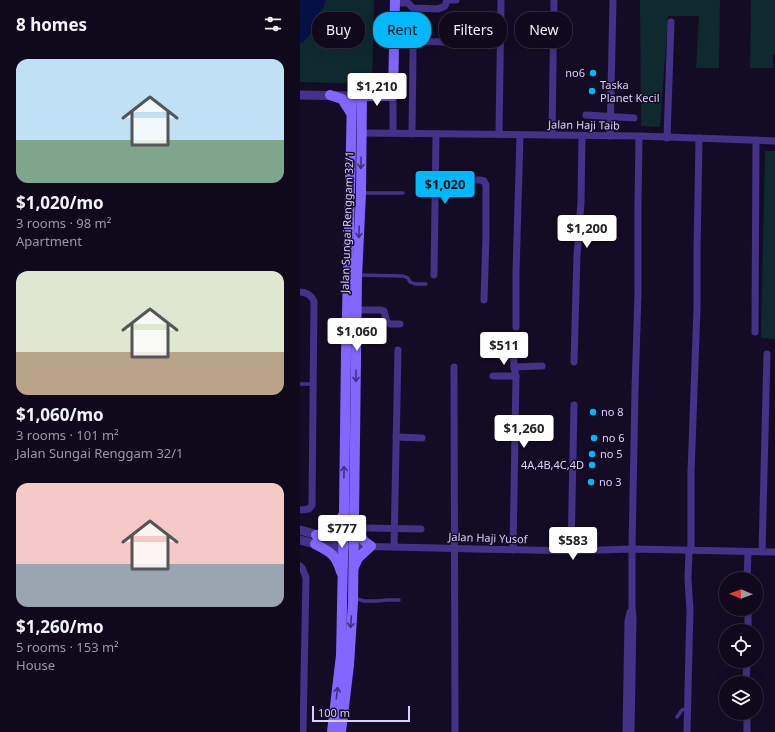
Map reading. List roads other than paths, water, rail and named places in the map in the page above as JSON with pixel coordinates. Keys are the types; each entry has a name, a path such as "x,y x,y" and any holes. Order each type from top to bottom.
{"main road":[{"path":"395,1 395,12"},
{"path":"357,96 393,96 394,48"},
{"path":"330,95 342,99 351,113"},
{"name":"Jalan Sungai Renggam 32/1","path":"332,732 341,655 343,577 348,546 355,453 357,310 352,294 358,275 356,192 351,113 357,96"},
{"name":"Jalan Sungai Renggam 32/1","path":"341,732 349,665 353,598 353,569 348,546 344,511 356,192 362,133 357,96"},
{"path":"353,569 358,558 371,546 360,538 358,529 359,462 355,453"},
{"path":"343,577 338,563 333,555 315,539 332,530 341,519 344,511"}],"street":[{"path":"395,1 408,3 413,8 438,9 444,6 447,0 456,0"},
{"path":"499,134 501,0"},
{"path":"552,135 554,0"},
{"path":"610,136 613,0"},
{"path":"667,138 671,22"},
{"path":"412,48 412,134"},
{"path":"300,95 357,96"},
{"path":"393,96 393,133"},
{"path":"586,115 634,118"},
{"name":"Jalan Haji Taib","path":"362,133 499,134 520,136 639,136 775,141"},
{"path":"434,275 436,134"},
{"path":"516,327 520,136"},
{"path":"574,362 582,136"},
{"path":"631,732 633,617 632,549 638,294 639,136"},
{"path":"687,732 690,618 688,579 695,368 699,138"},
{"path":"755,332 756,140"},
{"path":"436,179 480,180 484,181 486,186 484,300"},
{"path":"300,292 305,292 311,296 314,301 312,505 309,508 300,510"},
{"path":"357,310 384,311 387,322 390,324 400,324"},
{"path":"513,348 516,376 513,550"},
{"path":"394,547 398,350"},
{"path":"762,552 767,354"},
{"path":"514,368 542,366"},
{"path":"454,367 455,732"},
{"path":"493,376 516,376"},
{"path":"571,551 574,405"},
{"path":"396,438 422,438"},
{"path":"368,528 421,529"},
{"path":"300,530 337,549 348,546"},
{"path":"300,540 315,539"},
{"name":"Jalan Haji Yusof","path":"348,546 571,551 632,549 775,552"},
{"path":"747,572 748,552"},
{"path":"300,566 306,577 302,628 302,728"},
{"path":"626,732 628,621 632,608"},
{"path":"747,720 747,732"}],"lane":[{"path":"356,192 403,193"},
{"path":"358,275 403,276 415,284 426,284"},
{"path":"300,384 314,384"},
{"path":"353,598 376,601 399,600"},
{"path":"677,717 682,710 688,708"}],"place":[{"name":"no6","path":"593,73"},
{"name":"Taska Planet Kecil","path":"592,91"},
{"name":"no 8","path":"593,412"},
{"name":"no 6","path":"594,438"},
{"name":"no 5","path":"592,454"},
{"name":"4A,4B,4C,4D","path":"592,465"},
{"name":"no 3","path":"591,482"}]}
